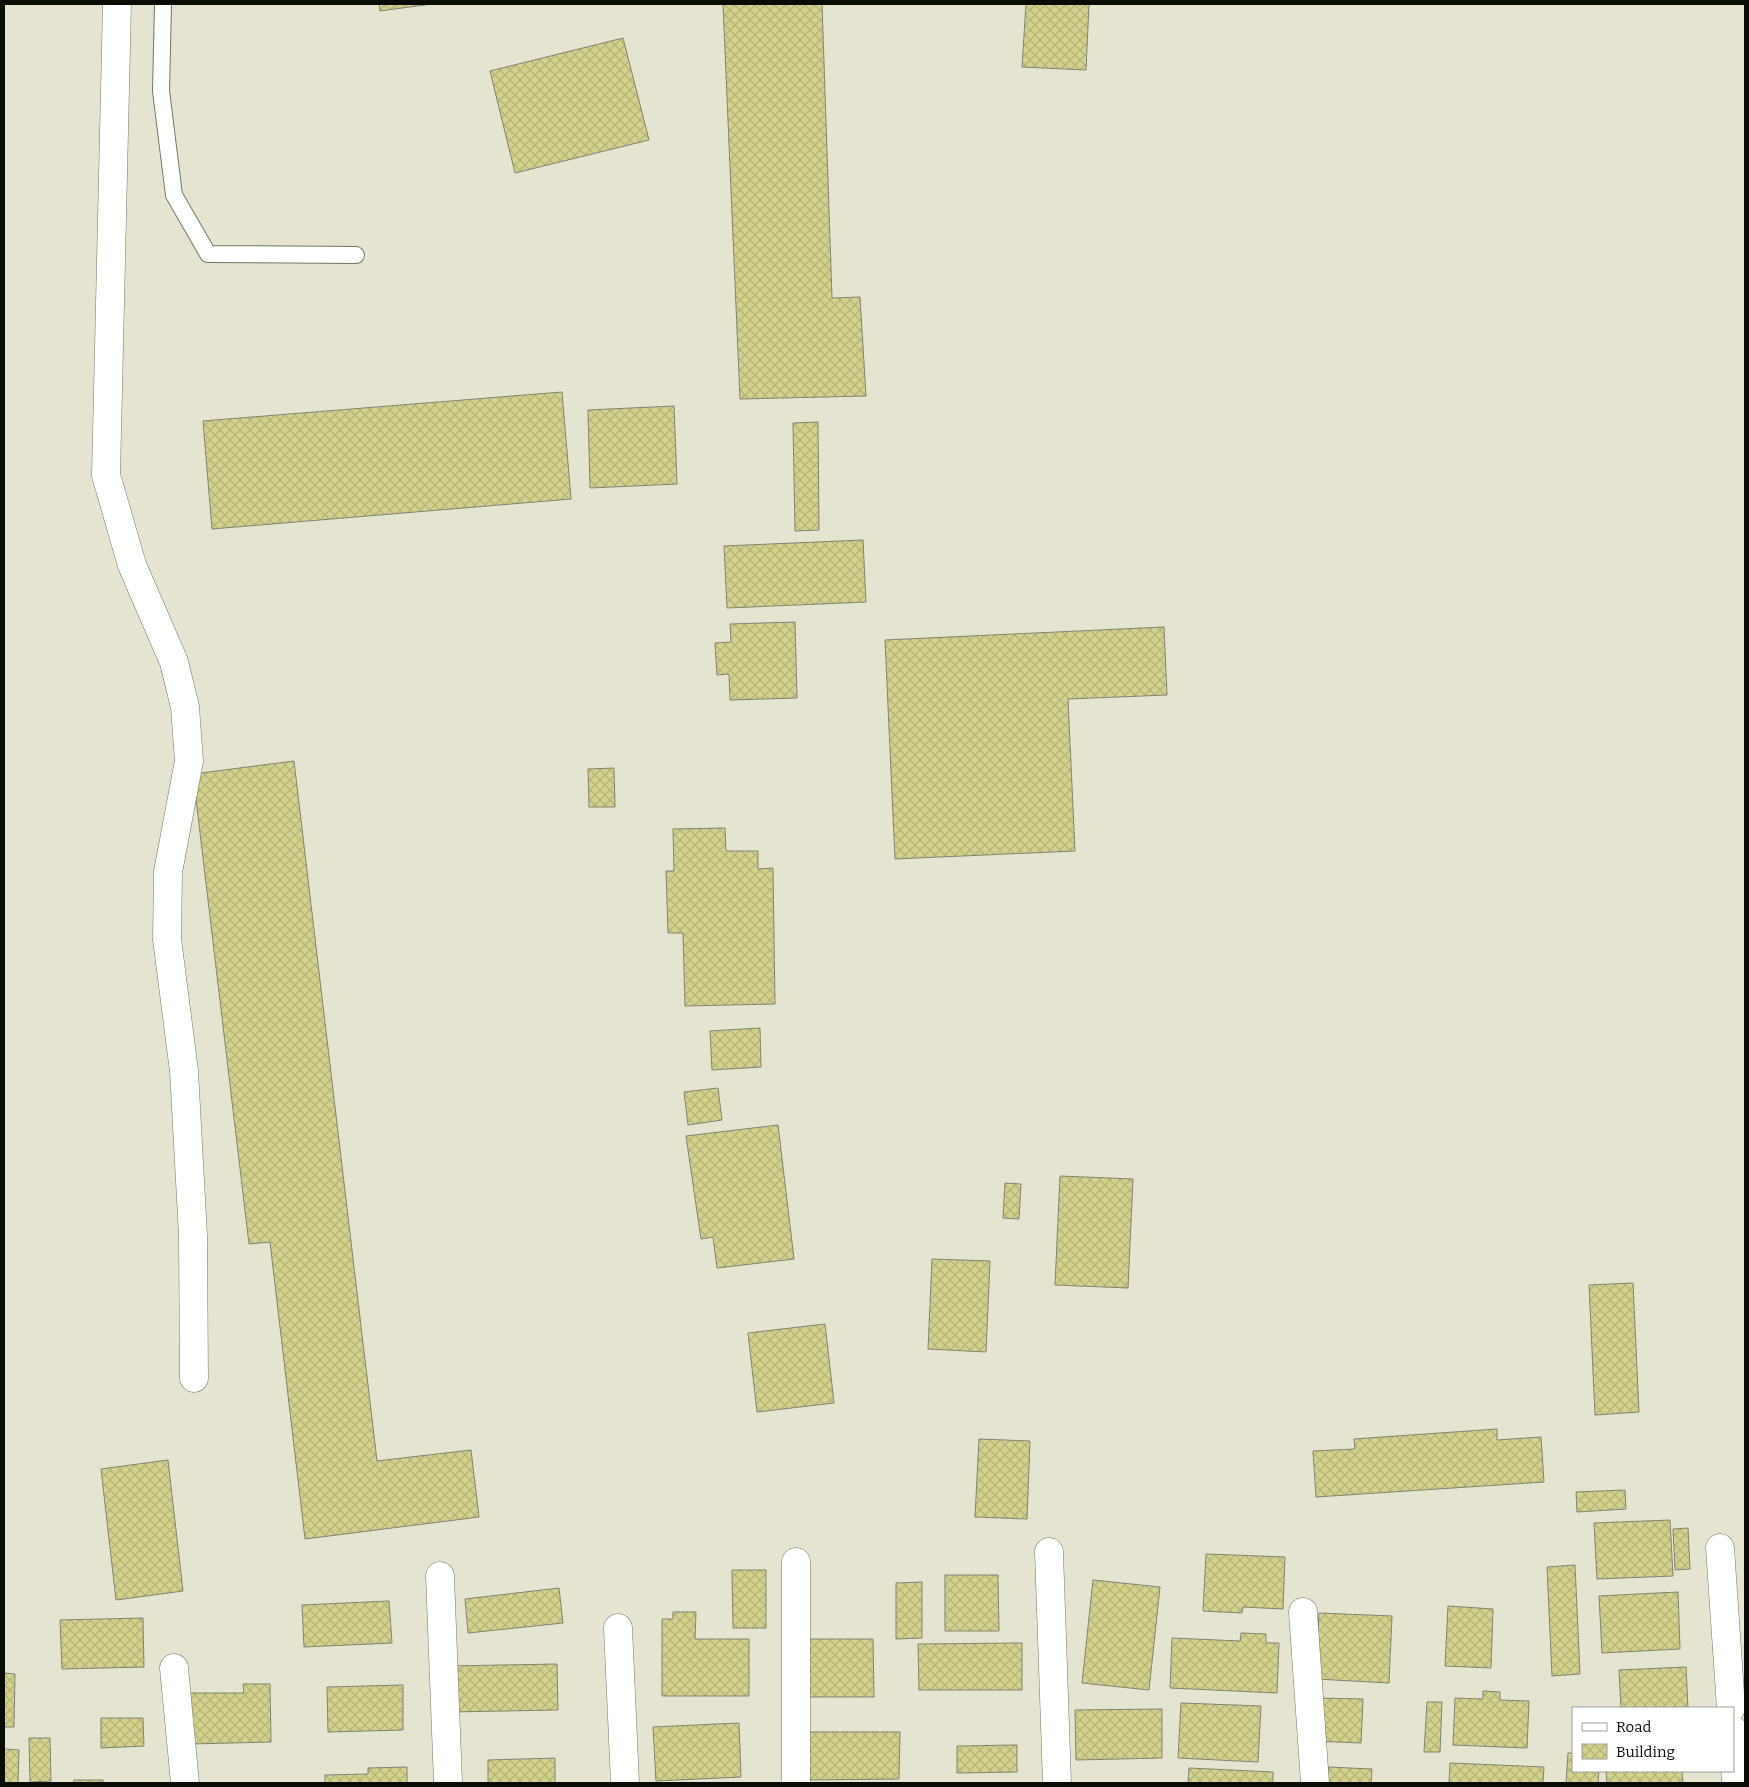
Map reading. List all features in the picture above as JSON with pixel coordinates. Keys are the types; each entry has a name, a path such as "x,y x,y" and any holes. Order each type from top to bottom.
{"street":[{"path":"117,4 106,475 132,565 174,662 185,716 189,761 168,872 167,939 184,1071 193,1236 194,1378"},
{"path":"1720,1548 1731,1707"},
{"path":"1049,1552 1057,1783"},
{"path":"796,1562 796,1783"},
{"path":"440,1576 448,1783"},
{"path":"1303,1612 1315,1783"},
{"path":"618,1628 625,1783"},
{"path":"174,1668 185,1783"},
{"path":"1734,1748 1736,1783"}],"lane":[{"path":"163,4 161,91 174,195 208,254 356,255"}],"building":[{"path":"379,4 432,4 380,11"},
{"path":"723,4 822,4 832,298 860,297 866,396 740,399"},
{"path":"1026,4 1089,4 1086,70 1022,67"},
{"path":"623,38 649,140 515,173 490,71"},
{"path":"562,392 571,499 212,529 203,421"},
{"path":"674,406 677,484 590,488 588,410"},
{"path":"818,422 819,530 795,531 793,423"},
{"path":"863,540 866,602 727,608 724,546"},
{"path":"795,622 797,698 730,700 729,674 717,675 715,643 731,642 730,624"},
{"path":"1164,627 1167,695 1068,699 1075,851 895,859 885,640"},
{"path":"294,761 377,1461 471,1450 479,1517 305,1539 270,1242 249,1244 193,774"},
{"path":"614,768 615,807 589,807 588,769"},
{"path":"725,828 726,851 758,851 758,869 773,868 775,1004 685,1006 683,933 668,933 666,871 674,871 673,829"},
{"path":"760,1028 761,1067 712,1070 710,1031"},
{"path":"718,1088 722,1120 688,1125 684,1092"},
{"path":"778,1125 794,1259 717,1268 713,1237 701,1239 686,1136"},
{"path":"1060,1176 1133,1179 1128,1288 1055,1285"},
{"path":"1005,1183 1021,1184 1019,1219 1003,1218"},
{"path":"932,1259 990,1261 986,1352 928,1349"},
{"path":"1633,1283 1639,1412 1595,1415 1589,1285"},
{"path":"825,1324 834,1403 757,1412 748,1333"},
{"path":"1497,1429 1497,1440 1541,1437 1544,1482 1316,1497 1313,1451 1355,1449 1354,1439"},
{"path":"979,1439 1030,1441 1027,1519 975,1517"},
{"path":"168,1460 183,1591 116,1600 101,1469"},
{"path":"1625,1490 1626,1509 1577,1512 1576,1492"},
{"path":"1670,1520 1673,1576 1597,1579 1594,1523"},
{"path":"1688,1528 1690,1569 1675,1570 1673,1529"},
{"path":"1206,1554 1285,1557 1283,1609 1243,1607 1242,1613 1203,1611"},
{"path":"1575,1565 1580,1674 1552,1676 1547,1567"},
{"path":"732,1570 766,1570 766,1628 733,1628"},
{"path":"945,1575 998,1575 999,1631 945,1631"},
{"path":"1093,1580 1160,1587 1149,1690 1082,1683"},
{"path":"922,1582 922,1638 896,1639 896,1583"},
{"path":"559,1588 563,1623 468,1633 465,1599"},
{"path":"1678,1592 1680,1649 1602,1653 1599,1596"},
{"path":"389,1601 392,1643 304,1647 302,1605"},
{"path":"1448,1606 1493,1609 1491,1668 1445,1666"},
{"path":"673,1612 696,1612 695,1639 749,1639 749,1696 662,1696 662,1619 673,1619"},
{"path":"1319,1613 1392,1616 1389,1683 1316,1679"},
{"path":"143,1618 144,1667 62,1669 60,1620"},
{"path":"1241,1633 1266,1634 1266,1643 1279,1643 1277,1693 1170,1688 1172,1638 1240,1641"},
{"path":"803,1639 873,1639 874,1697 803,1697"},
{"path":"1022,1643 1022,1690 919,1690 918,1644"},
{"path":"557,1664 558,1710 449,1712 448,1666"},
{"path":"1686,1667 1688,1707 1621,1707 1619,1670"},
{"path":"4,1673 15,1674 14,1727 4,1727"},
{"path":"243,1684 270,1684 271,1742 191,1744 189,1693 244,1693"},
{"path":"403,1685 403,1730 328,1732 327,1687"},
{"path":"1483,1691 1500,1692 1500,1700 1529,1701 1527,1748 1453,1745 1455,1698 1483,1699"},
{"path":"1315,1698 1363,1699 1361,1743 1313,1741"},
{"path":"1427,1702 1442,1702 1440,1752 1424,1752"},
{"path":"1181,1703 1261,1706 1258,1762 1178,1758"},
{"path":"1162,1709 1162,1758 1076,1760 1075,1710"},
{"path":"101,1718 143,1718 144,1746 101,1748"},
{"path":"739,1723 741,1777 656,1781 653,1727"},
{"path":"805,1732 900,1732 899,1779 805,1780"},
{"path":"29,1738 50,1738 51,1781 30,1782"},
{"path":"1017,1745 1017,1772 957,1773 957,1746"},
{"path":"4,1749 19,1750 18,1783 4,1783"},
{"path":"1568,1753 1572,1753 1572,1772 1599,1772 1598,1783 1566,1783"},
{"path":"555,1758 555,1783 488,1783 488,1760"},
{"path":"1450,1763 1544,1767 1543,1783 1449,1783"},
{"path":"407,1767 407,1783 325,1783 325,1775 368,1774 368,1768"},
{"path":"1328,1767 1372,1769 1371,1783 1328,1783"},
{"path":"1189,1768 1273,1772 1273,1783 1188,1783"},
{"path":"1606,1772 1682,1772 1683,1783 1607,1783"},
{"path":"74,1780 103,1780 103,1783 74,1783"}]}
